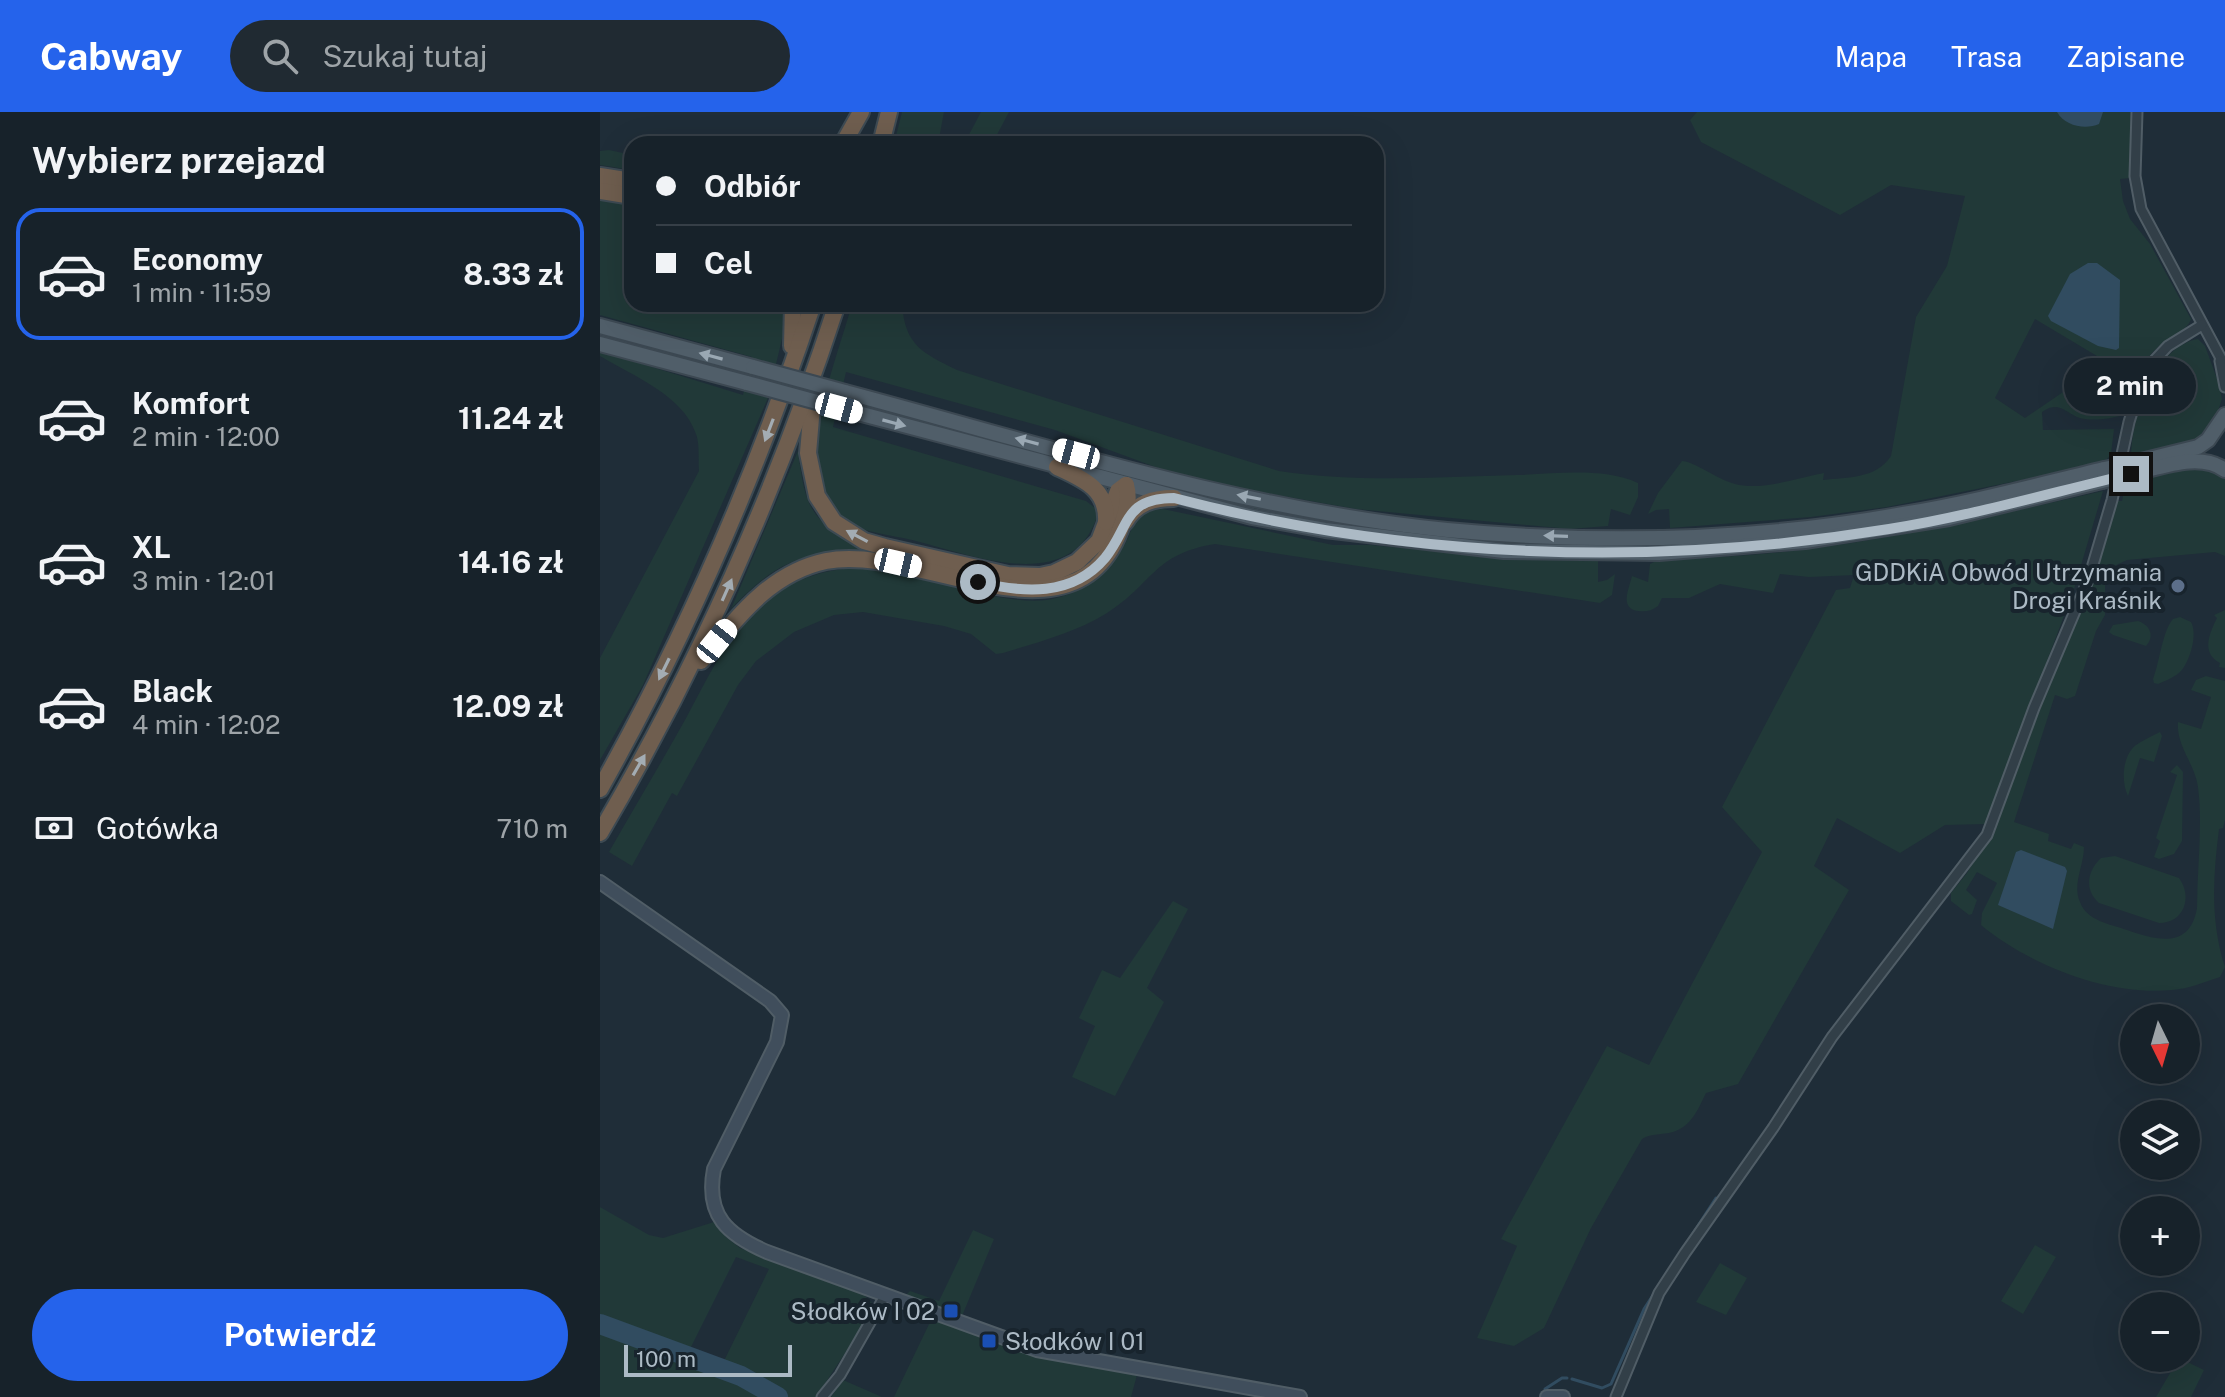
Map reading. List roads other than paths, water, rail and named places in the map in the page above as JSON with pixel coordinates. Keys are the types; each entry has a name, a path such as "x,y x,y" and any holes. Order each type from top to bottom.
{"highway":[{"path":"848,136 863,112"},
{"path":"859,136 863,112"},
{"path":"883,136 889,112"},
{"path":"600,176 624,180"},
{"path":"600,191 624,195"},
{"path":"790,372 793,312"},
{"path":"600,789 658,683 712,569 790,372 810,312"},
{"path":"600,833 681,686 753,533 834,312"},
{"path":"822,350 809,423 810,466 817,496 834,522 874,544 1008,575 1040,576 1077,562 1139,506 1150,500 1174,498"},
{"path":"1057,467 1098,490 1113,529"},
{"path":"681,686 748,604 776,582 815,564 842,559 881,560 1005,589 1042,591 1073,582 1106,556 1118,491 1128,476"}],"main road":[{"path":"600,326 845,392 1128,476 1174,498 1278,522 1412,542 1504,551 1659,553 1790,543 1893,528 2023,501 2103,475"},
{"path":"600,344 1057,467 1128,476 1373,520 1458,531 1598,538 1706,536 1837,524 1929,510 2132,468 2198,447 2208,440 2222,419"},
{"path":"2222,419 2214,453 2224,470"},
{"path":"2132,468 2208,462 2224,470"}],"street":[{"path":"2137,112 2135,176 2141,209 2222,362 2225,387"},
{"path":"1616,1397 1659,1293 1685,1253 1773,1128 1832,1037 1987,835 2026,738 2034,708 2089,578 2141,383 2159,355 2202,325"},
{"path":"604,885 770,1001 782,1015 777,1042 714,1169 712,1195 723,1224 741,1241 1037,1350 1300,1397"},
{"path":"822,1397 840,1375 885,1296"},
{"path":"1547,1397 1563,1397"}],"water":[{"path":"2057,112 2103,112 2099,124 2088,127 2070,124"},
{"path":"2088,263 2097,263 2120,280 2119,348 2116,350 2098,346 2051,321 2048,316 2070,274"},
{"path":"2021,850 2065,867 2067,871 2053,929 1998,905 2016,852"}],"waterway":[{"path":"1572,1379 1602,1388 1611,1384 1644,1309 1716,1198"},
{"path":"600,1324 741,1376 778,1397"},
{"path":"1545,1389 1567,1378"}],"place":[{"name":"GDDKiA Obwód Utrzymania Drogi Kraśnik","path":"2178,586"},
{"name":"Słodków I 02","path":"951,1311"},
{"name":"Słodków I 01","path":"989,1341"}]}
